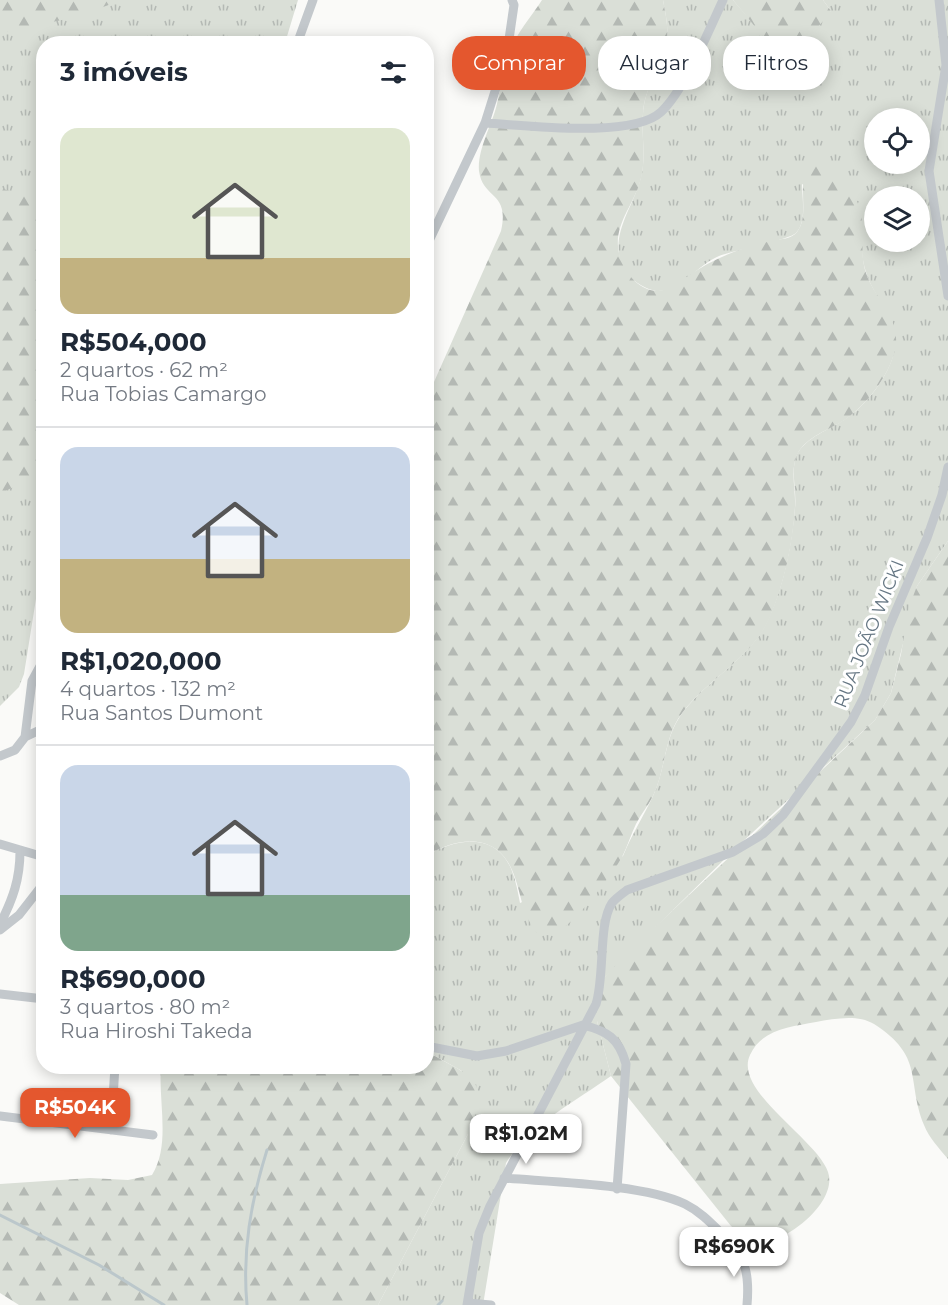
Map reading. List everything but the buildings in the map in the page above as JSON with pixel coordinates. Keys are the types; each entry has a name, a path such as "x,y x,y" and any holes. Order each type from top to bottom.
{"street":[{"path":"300,36 313,0"},
{"path":"434,230 485,123 507,54 514,5 512,0"},
{"path":"485,123 588,128 638,124 659,114 673,99 723,0"},
{"path":"939,0 946,64 929,171 948,296"},
{"name":"RUA JOÃO WICKI","path":"468,1304 479,1233 504,1178 582,1024 596,1004 601,987 606,917 613,902 627,890 733,852 764,834 783,814 850,722 865,695 889,627 927,538 942,495 948,466"},
{"path":"25,737 30,692 36,678"},
{"path":"0,756 15,750 25,737 36,732"},
{"path":"0,844 36,855"},
{"path":"0,924 13,900 20,876 20,851"},
{"path":"0,930 19,915 36,894"},
{"path":"0,994 36,998"},
{"path":"434,1048 477,1056 506,1052 582,1024 600,1029 613,1036 621,1047 626,1064 617,1189"},
{"path":"111,1130 114,1074"},
{"path":"0,1116 153,1135"},
{"path":"504,1178 617,1189 661,1196 684,1203 704,1216 737,1249 747,1268 747,1305"},
{"path":"468,1304 490,1305"}],"green space":[{"path":"0,0 122,0 76,17 0,33"},
{"path":"67,0 298,0 287,36 36,36 36,208 0,192 0,18"},
{"path":"542,0 663,0 667,36 598,36 598,90 649,90 644,105 642,173 637,190 622,221 618,238 619,254 625,268 641,286 656,291 664,290 726,255 792,236 801,225 803,216 806,170 810,162 819,164 829,168 845,182 857,201 861,211 864,266 870,283 895,328 896,339 888,370 862,406 846,419 806,443 797,455 794,467 795,507 790,549 780,591 762,632 739,658 688,705 678,719 670,737 653,796 636,824 618,863 580,913 559,931 549,935 537,933 531,925 512,870 505,857 495,849 485,844 461,842 434,852 434,382 501,231 502,209 499,202 485,187 479,171 480,155 500,90 586,90 586,36 518,36"},
{"path":"663,0 733,0 764,36 723,36 723,90 829,90 829,36 788,36 831,11 823,0 948,0 948,541 917,586 891,693 875,720 740,844 602,980 597,1021 611,1076 540,1125 516,1149 506,1163 483,1305 378,1305 468,1134 462,1071 434,1055 434,852 462,842 486,844 496,849 505,858 513,875 520,903 623,856 653,796 670,736 679,718 701,692 739,659 761,633 769,618 783,578 792,536 795,508 794,467 797,454 812,438 844,420 868,399 882,381 894,352 894,330 864,266 862,219 802,184 802,223 796,233 791,236 719,256 672,288 664,290 656,291 646,288 625,272 618,245 623,224 642,172 644,105 649,90 711,90 711,36 667,36"},
{"path":"733,0 823,0 831,11 819,26 806,36 763,36"},
{"path":"0,188 36,199 36,478 7,490 0,497"},
{"path":"36,417 36,599 24,674 19,687 0,706 0,469"},
{"path":"948,541 948,1159 926,1130 911,1070 901,1047 874,1024 853,1018 838,1019 796,1026 769,1034 755,1046 750,1055 748,1069 753,1084 778,1115 821,1159 828,1172 829,1183 826,1195 819,1207 798,1227 774,1240 754,1241 731,1226 611,1076 597,1021 596,994 602,980 622,958 875,720 891,693 909,607 917,586"},
{"path":"434,1055 466,1074 473,1081 477,1089 478,1100 468,1134 378,1305 19,1305 0,1293 0,1184 90,1178 128,1180 152,1175 161,1150 161,1074 434,1074"}],"waterway":[{"path":"247,1305 246,1265 249,1226 256,1188 267,1150"},
{"path":"0,1215 99,1265 164,1305"},
{"path":"438,1305 442,1301"}]}
